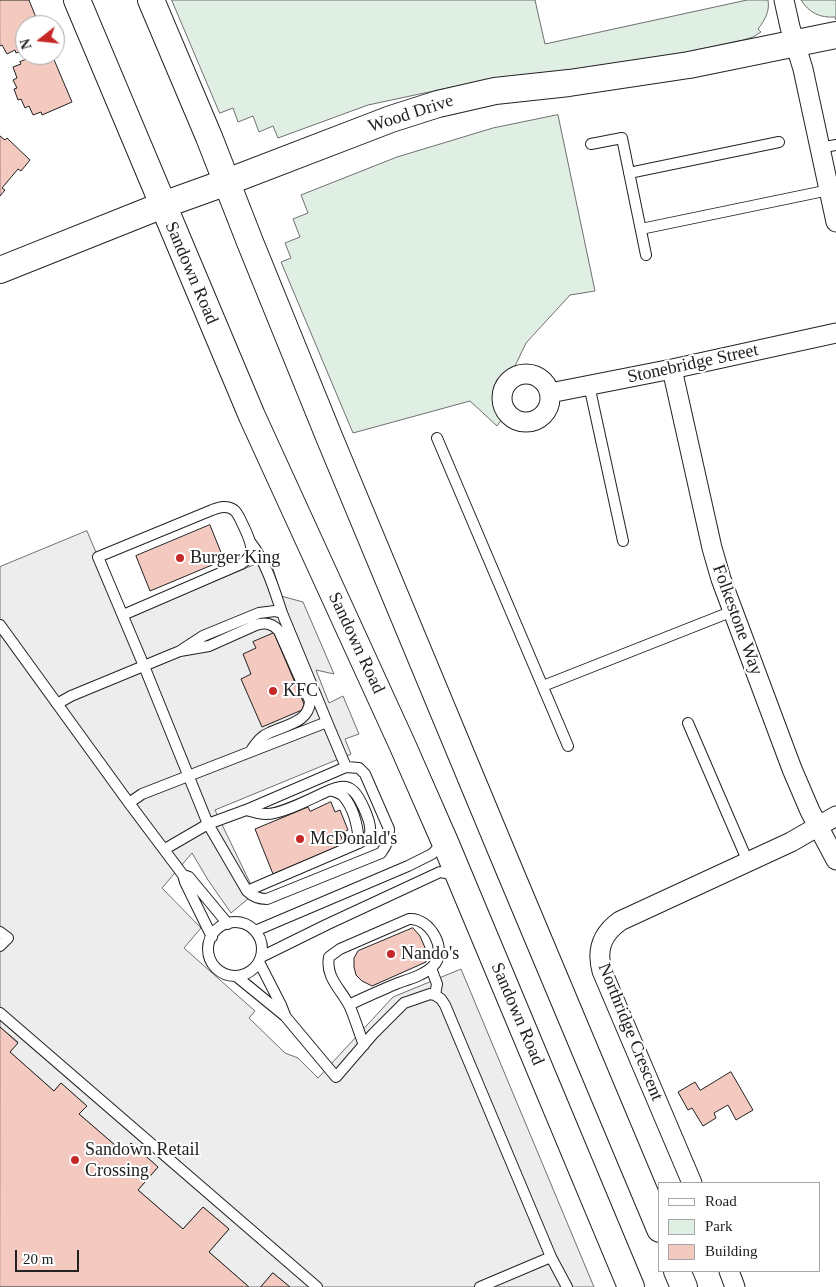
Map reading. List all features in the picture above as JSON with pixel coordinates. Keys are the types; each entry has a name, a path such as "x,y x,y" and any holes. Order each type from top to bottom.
{"main road":[{"name":"Sandown Road","path":"76,0 252,416 445,842 631,1287"},
{"path":"151,0 227,182 334,448 658,1224"},
{"name":"Wood Drive","path":"2,268 391,119 438,104 495,91 569,83 689,65 836,35"},
{"path":"677,1272 684,1287"}],"street":[{"path":"784,0 794,43 828,146 829,190 836,222"},
{"name":"Stonebridge Street","path":"550,393 672,369 836,333"},
{"name":"Folkestone Way","path":"672,369 712,548 721,579 792,768 810,811 836,860"},
{"name":"Northridge Crescent","path":"692,1182 602,970 600,947 604,937 620,921 791,842 836,816"},
{"path":"729,1272 736,1287"}],"lane":[{"path":"591,144 622,138 646,255"},
{"path":"629,173 779,142"},
{"path":"641,229 829,190"},
{"path":"589,385 623,541"},
{"path":"437,438 568,746"},
{"path":"165,849 208,824 346,768 359,768 365,774 389,829 386,847 381,853 267,899 253,896 247,891 208,824 98,557 220,506 233,509 237,513 251,543 260,555 273,584 282,614 346,768"},
{"path":"122,615 241,564 248,560 251,552 251,543"},
{"path":"57,704 71,696 180,651 203,636 259,613 275,611 282,614"},
{"path":"543,686 733,611"},
{"path":"180,651 209,646 260,623 273,625 279,630 310,701 309,708 299,721 268,733 260,739 252,750"},
{"path":"0,625 183,874 185,882 212,936"},
{"path":"129,803 142,794 188,775 327,722"},
{"path":"688,723 748,862"},
{"path":"246,810 266,814 277,812 330,790 348,787 359,796 370,828 367,838 359,843 247,891"},
{"path":"255,931 408,866 437,851 445,842"},
{"path":"260,959 328,924 440,872 459,877"},
{"path":"183,874 189,877 228,924"},
{"path":"349,1005 414,977 435,964 438,959 436,937 425,924 413,918 409,919 340,949 329,957 328,965 331,977 349,1005 364,1045"},
{"path":"228,924 245,924 255,931 261,940 262,951 260,959 252,970 236,976 230,976 220,970 212,961 209,949 212,936 216,931 228,924"},
{"path":"0,932 8,938 0,946"},
{"path":"260,959 285,1016"},
{"path":"430,968 438,984 435,995"},
{"path":"236,976 285,1016 336,1077 404,1004 430,994 441,999 551,1257 567,1287"},
{"path":"0,1013 317,1287"},
{"path":"480,1287 551,1257"}],"green space":[{"path":"172,0 535,0 545,44 747,0 768,0 768,8 763,22 758,29 761,32 743,40 664,57 462,85 368,105 278,138 273,126 259,132 253,116 238,122 233,108 220,113"},
{"path":"801,0 836,0 836,20 835,17 824,17 815,14"},
{"path":"558,115 595,291 570,295 526,343 514,368 505,373 495,391 496,411 502,419 497,426 470,401 353,433 281,262 291,258 285,243 300,237 293,219 308,213 301,195 397,157 493,128"}],"shaded area":[{"path":"87,531 124,619 270,558 281,596 303,602 334,674 316,670 329,703 343,696 359,734 345,739 351,754 215,810 255,893 231,913 192,853 162,888 201,928 184,948 255,1011 249,1018 285,1053 298,1058 318,1078 393,997 461,969 594,1287 290,1287 273,1273 261,1287 249,1287 209,1252 229,1229 203,1207 183,1229 138,1190 158,1167 131,1143 123,1152 79,1114 87,1106 61,1083 54,1091 10,1052 18,1042 0,1027 0,567"}],"building":[{"path":"0,0 29,0 35,15 15,15 15,50 7,54 2,45 0,46"},
{"path":"18,65 56,65 72,102 42,115 41,112 33,115 29,106 25,108 21,99 18,100 14,89 17,88 13,80 17,78 13,67"},
{"path":"0,136 5,140 7,138 30,160 21,171 18,169 2,188 5,190 0,196"},
{"name":"Burger King","path":"210,525 224,560 150,591 136,556"},
{"name":"KFC","path":"274,633 304,704 302,710 262,727 241,679 251,674 243,654 256,648 253,642"},
{"name":"McDonald's","path":"331,802 335,812 340,810 348,830 340,834 344,844 273,874 255,829 308,807 310,811"},
{"name":"Nando's","path":"413,928 420,936 426,950 426,962 372,986 362,981 356,975 354,958 358,951"},
{"name":"Sandown Retail Crossing","path":"0,1027 18,1043 10,1052 54,1091 61,1083 87,1106 79,1114 123,1152 131,1143 158,1167 138,1190 183,1229 203,1207 229,1229 209,1252 249,1287 0,1287"},
{"path":"731,1072 753,1110 736,1120 728,1105 714,1113 716,1118 703,1126 692,1108 688,1110 678,1092 695,1082 700,1090"},
{"path":"273,1273 290,1287 261,1287"}],"place":[{"name":"Burger King","path":"180,558"},
{"name":"KFC","path":"273,691"},
{"name":"McDonald's","path":"300,839"},
{"name":"Nando's","path":"391,954"},
{"name":"Sandown Retail Crossing","path":"75,1160"}]}
